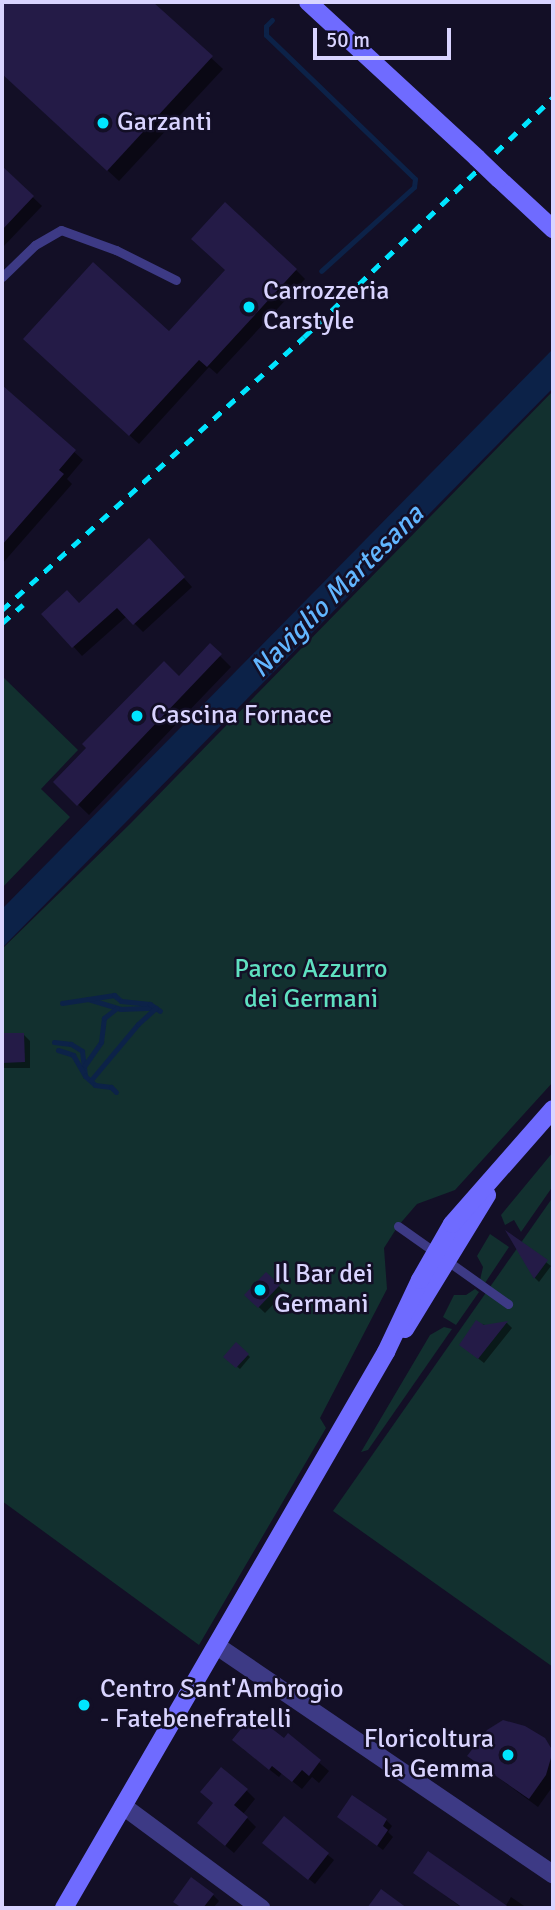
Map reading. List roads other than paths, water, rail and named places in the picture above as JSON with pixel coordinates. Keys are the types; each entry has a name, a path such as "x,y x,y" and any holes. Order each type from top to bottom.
{"street":[{"path":"309,2 553,229"},
{"path":"64,1908 386,1352 424,1303 452,1224 553,1109"},
{"path":"217,1646 553,1874"},
{"path":"123,1806 261,1908"}],"lane":[{"path":"2,277 35,245 61,230 116,250 176,280"},
{"path":"398,1226 508,1304"}],"water":[{"name":"Naviglio Martesana","path":"553,349 553,388 2,948 2,909"}],"waterway":[{"path":"272,20 266,26 266,35 415,179 414,187 321,271"},
{"path":"62,1003 114,995 121,1001 150,1004 160,1011"},
{"path":"88,999 120,1009 153,1008"},
{"path":"85,1065 101,1042 104,1018 117,1008"},
{"path":"91,1080 138,1024 156,1008"},
{"path":"54,1042 71,1044 82,1051 85,1076"},
{"path":"58,1050 73,1055 85,1076 95,1085 111,1087 116,1092"}],"railway":[{"path":"2,610 304,337 553,97"},
{"path":"2,623 23,605"}],"place":[{"name":"Garzanti","path":"103,123"},
{"name":"Carrozzeria Carstyle","path":"249,307"},
{"name":"Cascina Fornace","path":"137,716"},
{"name":"Il Bar dei Germani","path":"260,1290"},
{"name":"Centro Sant'Ambrogio - Fatebenefratelli","path":"84,1705"},
{"name":"Floricoltura la Gemma","path":"508,1755"}],"park label":[{"name":"Parco Azzurro dei Germani","path":"311,985"}]}
